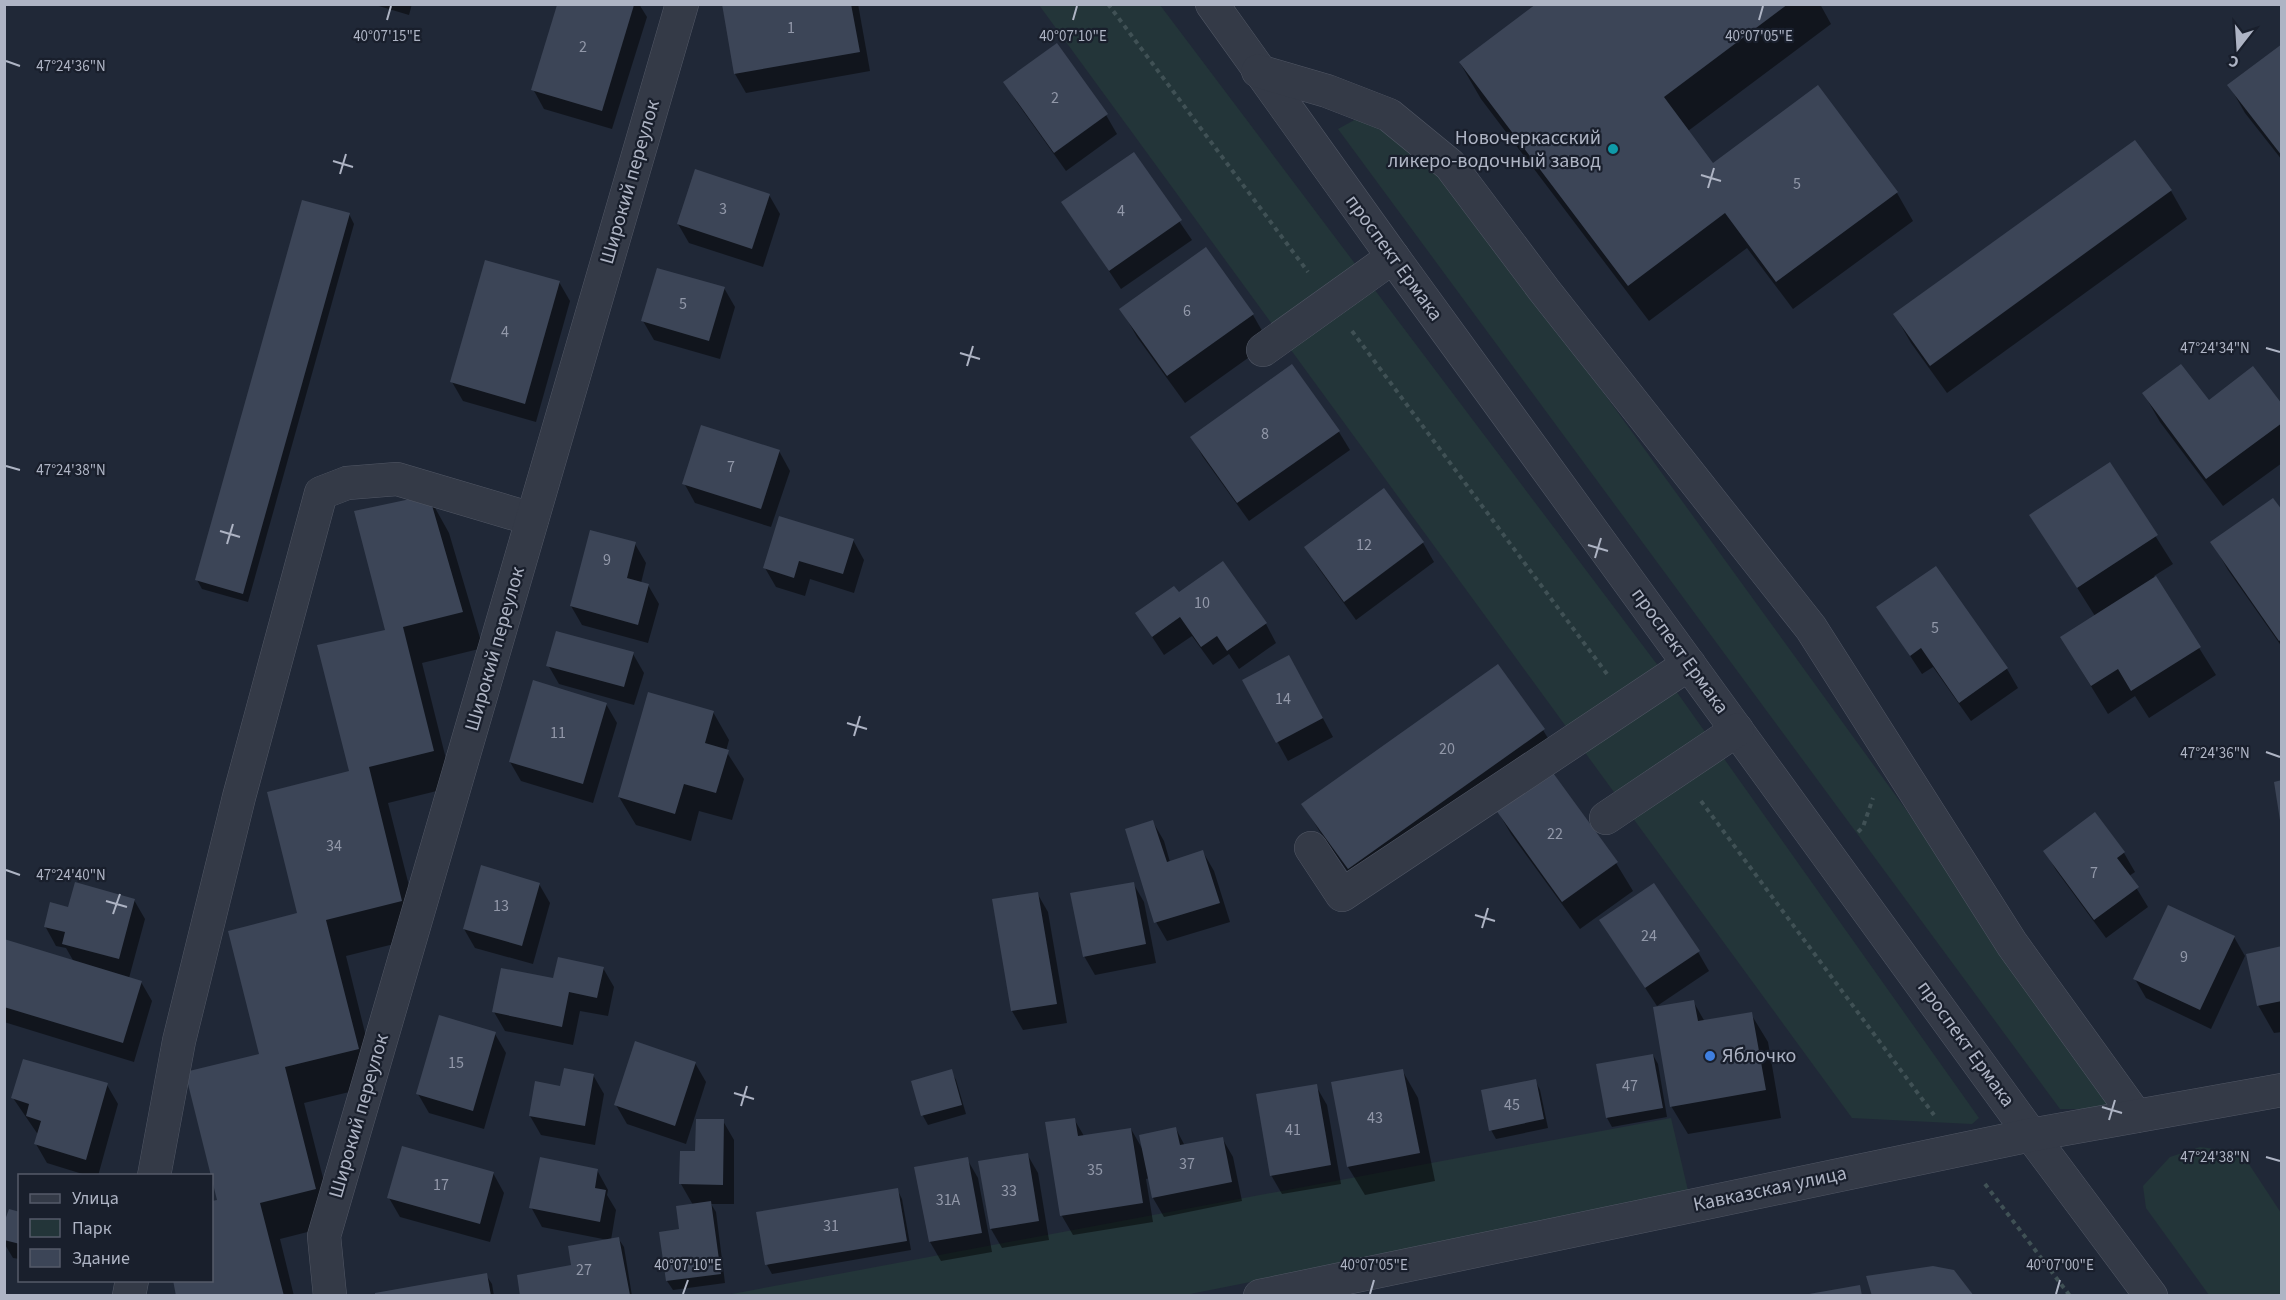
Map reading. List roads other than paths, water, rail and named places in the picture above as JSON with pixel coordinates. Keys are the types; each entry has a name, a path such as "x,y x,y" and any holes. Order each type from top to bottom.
{"street":[{"name":"Широкий переулок","path":"330,1296 324,1236 682,4"},
{"name":"проспект Ермака","path":"1212,4 1258,71 2031,1135 2151,1296"},
{"path":"1258,71 1327,91 1389,115 1450,165 1544,290 1811,628 2012,944 2136,1116"},
{"path":"1263,350 1393,257"},
{"path":"154,1174 179,1041 239,797 321,493 347,483 397,479 532,519"},
{"path":"1311,848 1342,895 1689,664"},
{"path":"1606,818 1737,730"},
{"name":"Кавказская улица","path":"1260,1296 2031,1135 2282,1090"}],"place":[{"name":"Новочеркасский ликеро-водочный завод","path":"1613,149"},
{"name":"Яблочко","path":"1710,1056"}]}
